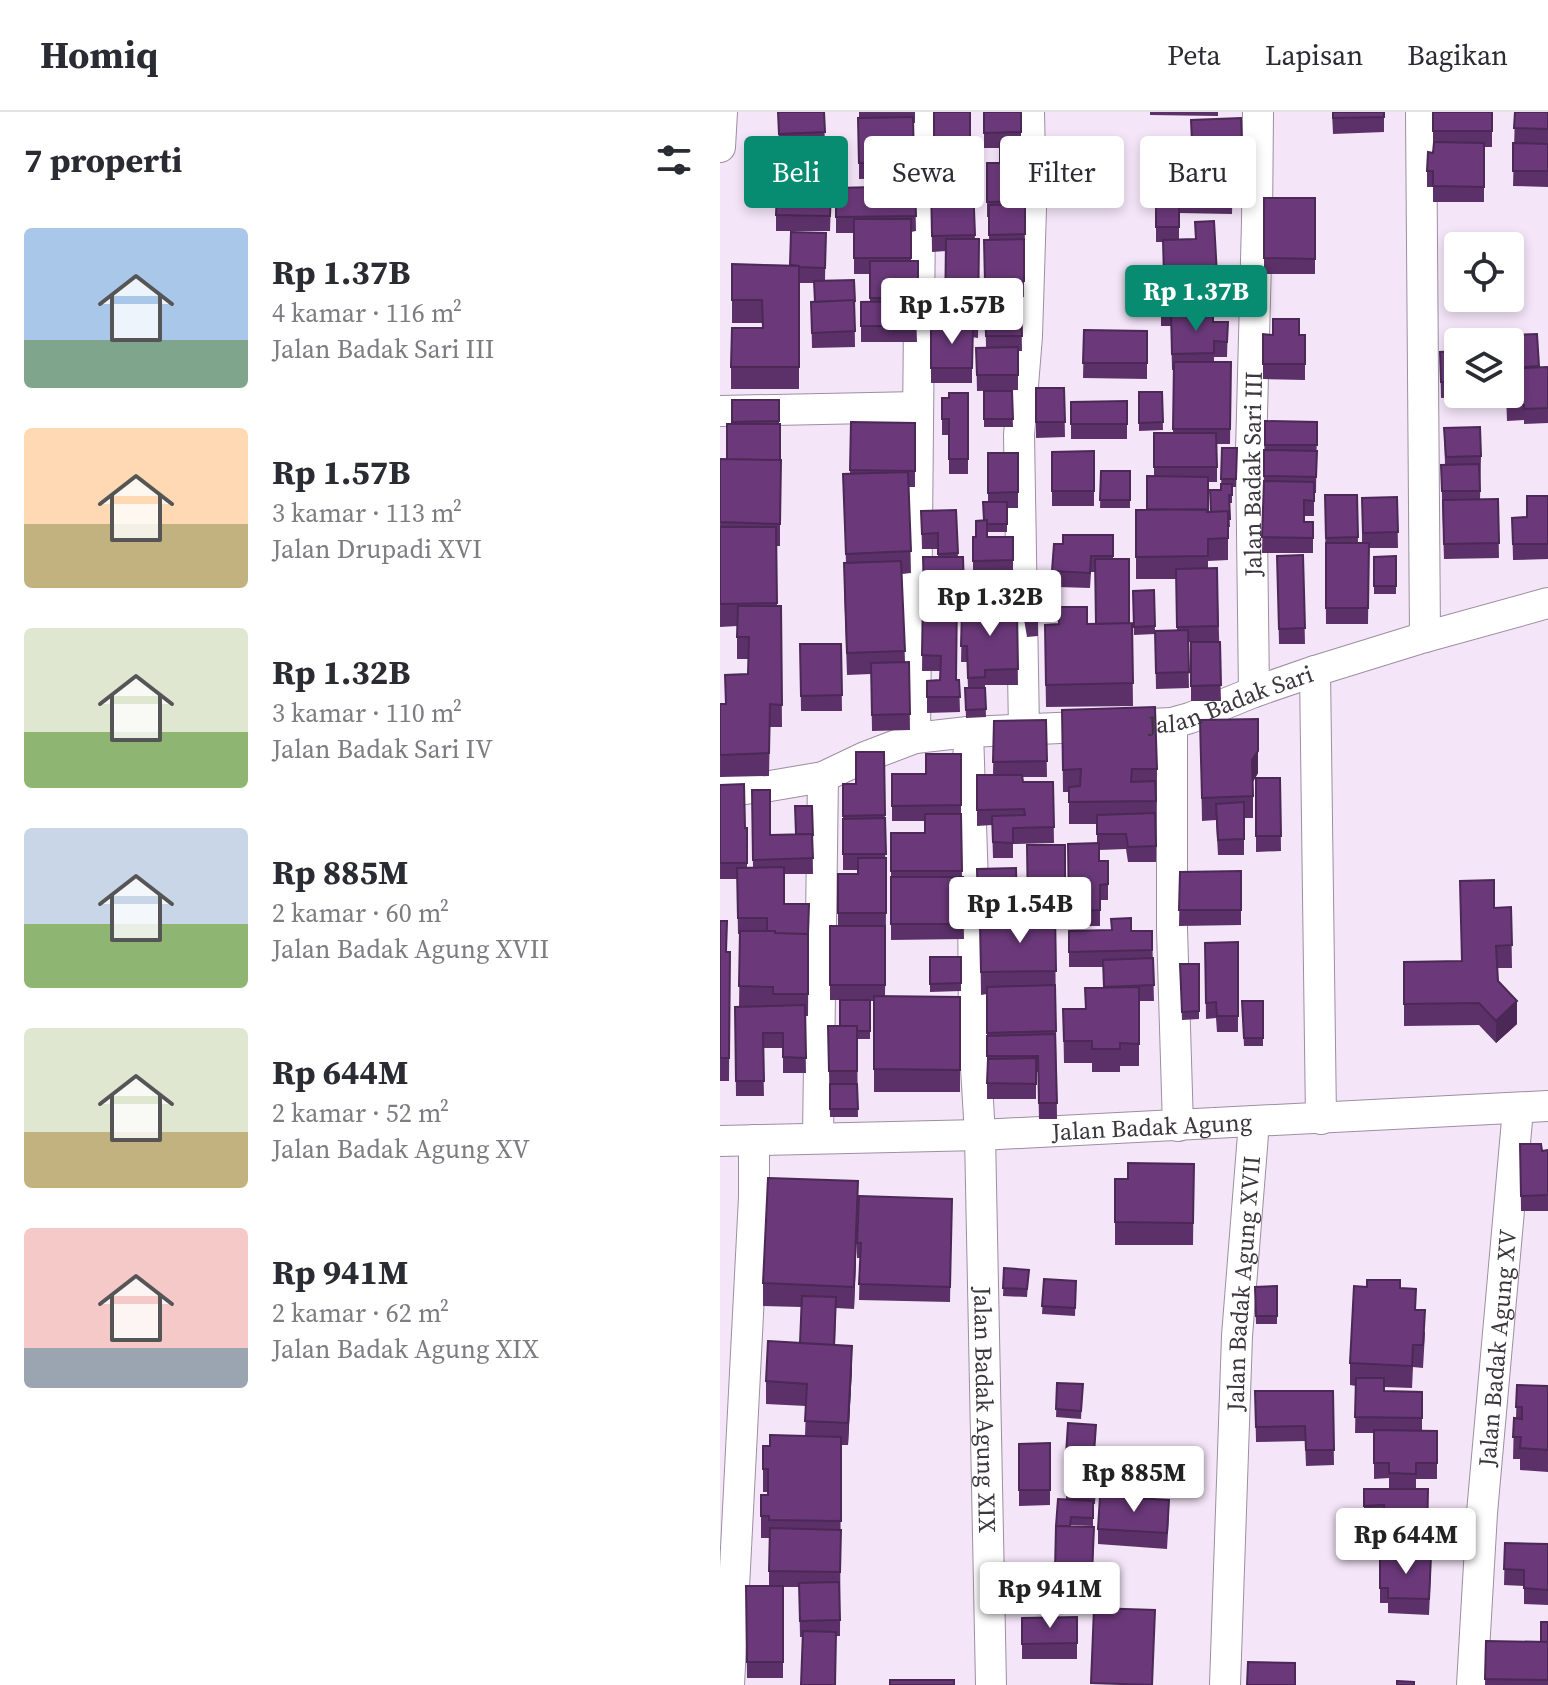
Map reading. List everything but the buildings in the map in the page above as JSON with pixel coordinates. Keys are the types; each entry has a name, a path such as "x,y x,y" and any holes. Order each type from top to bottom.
{"street":[{"path":"720,147 722,112"},
{"path":"915,738 921,112"},
{"path":"1024,730 1019,435 1027,336 1029,112"},
{"name":"Jalan Badak Sari III","path":"1254,692 1251,452 1258,112"},
{"path":"1421,112 1425,637"},
{"path":"720,411 918,407"},
{"name":"Jalan Badak Sari","path":"720,792 823,777 915,738 968,732 1172,723 1315,671 1548,603"},
{"path":"1315,671 1321,1119"},
{"path":"1172,723 1172,956 1178,1126"},
{"name":"Jalan Badak Agung XIX","path":"968,732 991,1685"},
{"path":"818,1137 823,777"},
{"name":"Jalan Badak Agung","path":"720,1141 980,1135 1533,1108"},
{"name":"Jalan Badak Agung XV","path":"1472,1685 1482,1513 1533,1108"},
{"name":"Jalan Badak Agung XVII","path":"1225,1685 1237,1336 1254,1122"},
{"path":"729,1685 754,1197 754,1140"}]}
